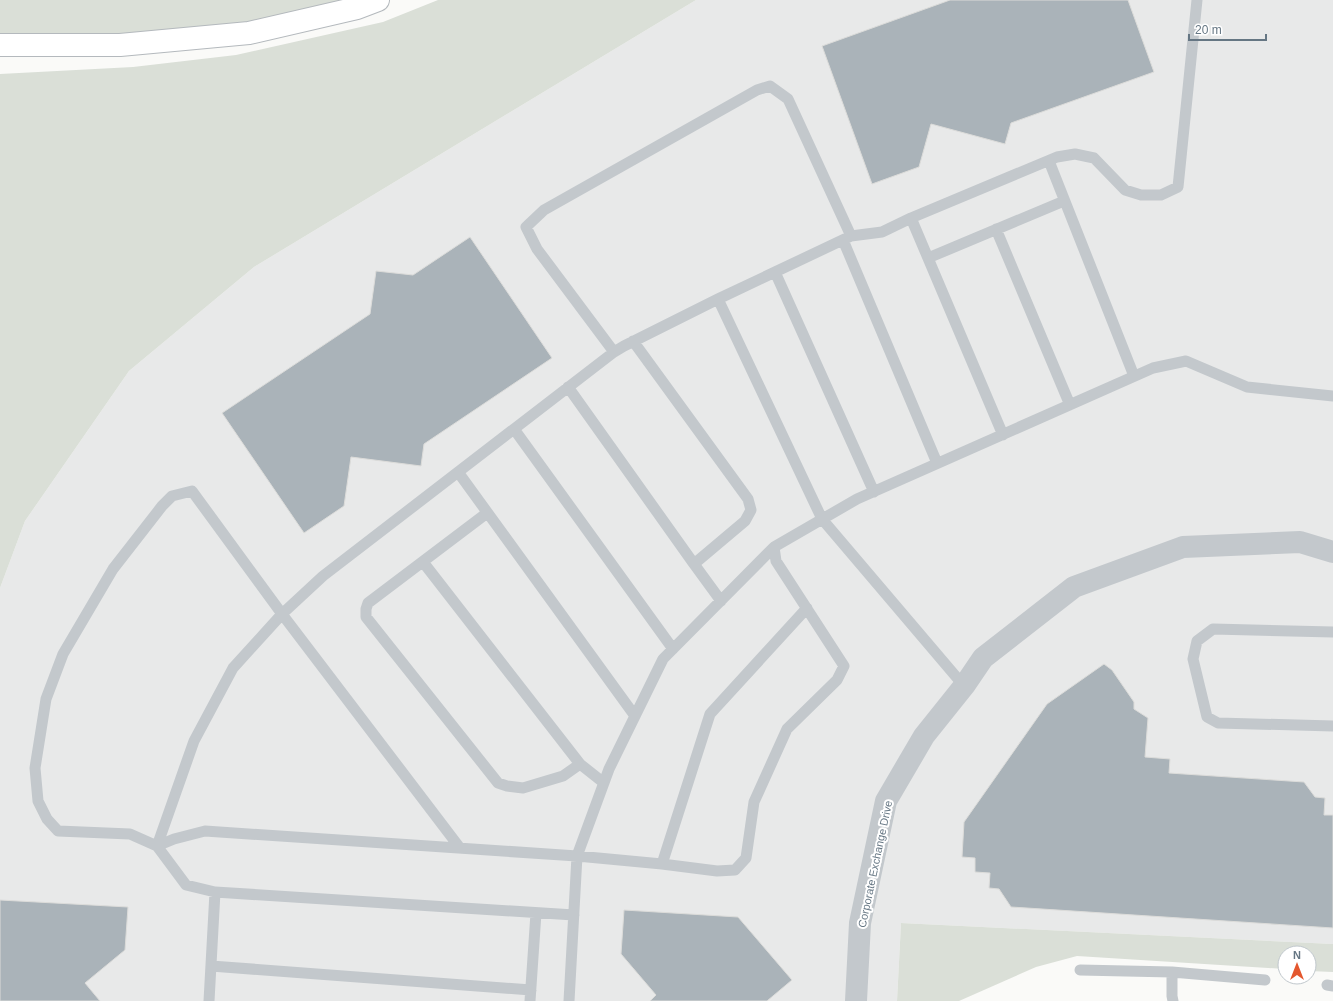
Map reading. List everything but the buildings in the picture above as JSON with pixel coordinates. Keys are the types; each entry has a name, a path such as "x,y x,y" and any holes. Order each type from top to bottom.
{"highway":[{"path":"0,45 120,45 249,33 357,8 378,0"}],"street":[{"name":"Corporate Exchange Drive","path":"856,1001 860,924 886,802 924,736 964,686 983,658 1074,587 1183,547 1300,542 1333,552"}],"lane":[{"path":"157,846 194,741 233,668 282,614 323,576 614,352 718,299 847,238 882,232 1057,157 1075,154 1094,158 1125,190 1141,195 1161,195 1178,187 1197,0"},
{"path":"614,352 537,249 526,227 544,210 757,90 770,86 788,99 847,238 938,463"},
{"path":"1049,161 1134,376"},
{"path":"928,258 1064,201"},
{"path":"912,218 1003,435"},
{"path":"996,229 1070,405"},
{"path":"775,272 874,492"},
{"path":"718,299 822,519 964,686"},
{"path":"633,341 748,499 751,510 746,522 694,564"},
{"path":"569,1001 577,856 609,768 663,659 774,547 857,499 1154,368 1186,361 1247,387 1333,396"},
{"path":"568,387 721,601"},
{"path":"514,429 673,650"},
{"path":"458,472 635,716"},
{"path":"460,848 282,614 192,491 172,496 162,506 113,569 63,654 46,699 35,768 38,801 46,819 58,831 130,834 157,846 186,885 215,892 574,915"},
{"path":"487,513 368,603 366,616 498,784 523,788 563,776 580,764"},
{"path":"157,846 174,839 205,831 577,856 716,871 735,870 746,858 754,802 787,729 836,680 844,666 776,561 774,547"},
{"path":"423,562 580,764 604,783"},
{"path":"662,864 710,714 807,608"},
{"path":"1333,632 1213,629 1197,641 1193,659 1207,717 1218,723 1333,726"},
{"path":"209,1001 215,892"},
{"path":"211,966 530,996 536,913"},
{"path":"1080,970 1172,972 1265,980"},
{"path":"1172,972 1173,1001"}],"shaded area":[{"path":"0,0 344,0 250,23 144,36 0,40"},
{"path":"438,0 696,0 254,267 129,371 25,521 0,588 0,74 133,67 236,55 383,22"},
{"path":"696,0 1333,0 1333,944 901,923 897,1001 0,1001 0,588 25,521 129,371 254,267"},
{"path":"901,923 1333,944 1333,972 1317,971 1317,945 1277,945 1277,968 1077,956 1036,967 959,1001 897,1001"}]}
